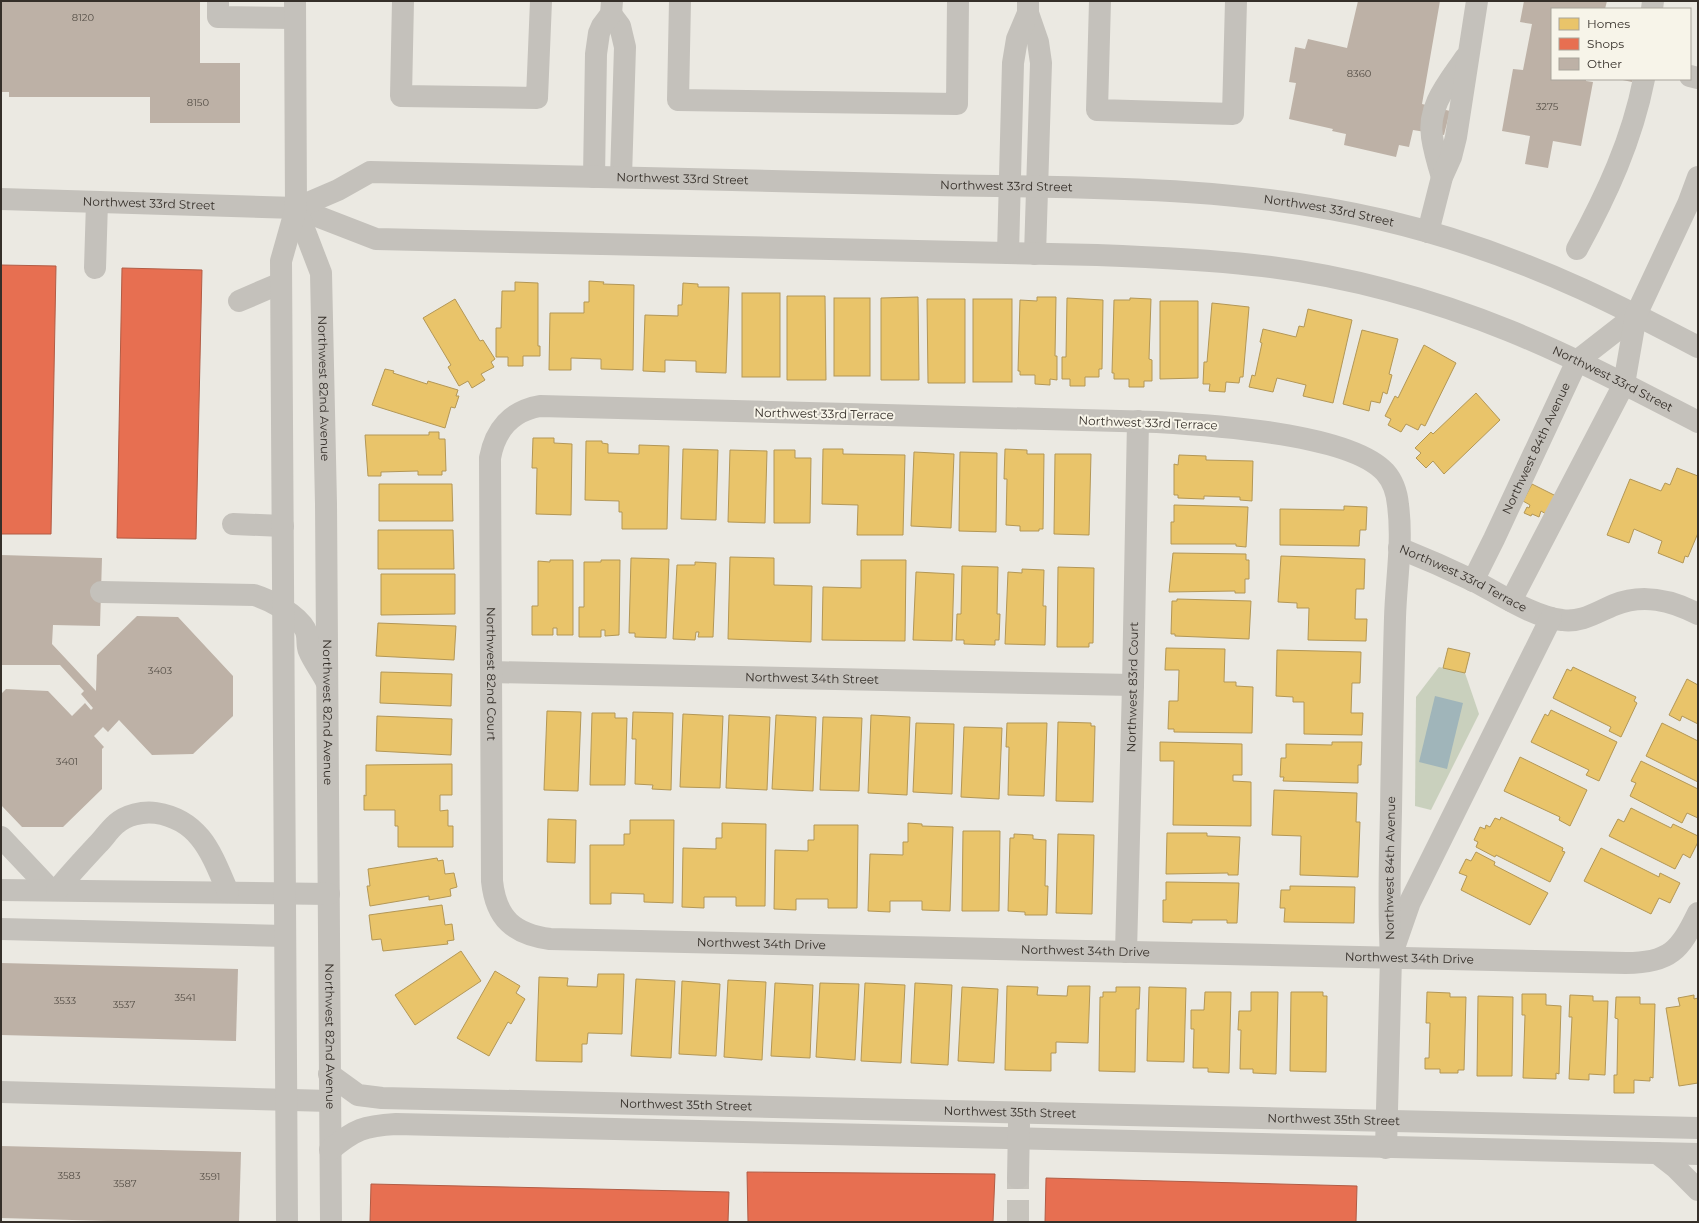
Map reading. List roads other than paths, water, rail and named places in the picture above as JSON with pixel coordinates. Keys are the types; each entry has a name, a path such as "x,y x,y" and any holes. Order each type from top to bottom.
{"street":[{"path":"218,1 218,17 295,9"},
{"path":"403,1 401,96 537,98 541,1"},
{"path":"680,1 678,100 950,104 957,104 958,1"},
{"path":"1100,1 1098,110 1233,114 1236,1"},
{"path":"1428,232 1442,177 1432,136 1434,111 1439,97 1467,56 1477,1"},
{"path":"1008,253 1013,63 1017,39 1028,7"},
{"path":"1028,7 1038,42 1041,63 1035,254"},
{"path":"594,177 596,54 599,33 612,8"},
{"path":"612,8 620,26 625,47 621,178"},
{"name":"Northwest 82nd Avenue","path":"287,1222 281,262 296,208 295,9"},
{"path":"1577,249 1607,191 1624,152 1637,113 1644,80"},
{"name":"Northwest 33rd Street","path":"296,208 338,190 370,172 1009,186 1193,192 1253,197 1354,214 1428,232 1533,268 1583,289 1698,347"},
{"name":"Northwest 84th Avenue","path":"1511,600 1624,384 1636,315 1688,204 1698,177"},
{"name":"Northwest 33rd Street","path":"1,199 296,208 376,239 1008,253 1202,260 1253,265 1311,274 1381,289 1460,313 1509,331 1577,361 1698,422"},
{"path":"95,268 97,202"},
{"name":"Northwest 82nd Avenue","path":"296,208 321,273 325,462 330,1222"},
{"path":"239,301 281,283"},
{"name":"Northwest 84th Avenue","path":"1473,580 1494,539 1577,361 1636,315"},
{"name":"Northwest 33rd Terrace","path":"506,422 520,412 540,406 1138,421 1210,425 1259,431 1326,443 1365,458 1385,472 1394,488 1399,507 1399,548 1444,566 1511,600 1551,618 1567,621 1580,620 1623,602 1648,599 1672,602 1698,614"},
{"name":"Northwest 83rd Court","path":"1126,952 1138,421"},
{"name":"Northwest 82nd Court","path":"506,422 495,438 490,458 492,881 496,902 502,915 511,925"},
{"path":"233,524 282,526"},
{"name":"Northwest 84th Avenue","path":"1390,957 1389,897 1394,629 1399,548"},
{"path":"101,592 254,595 266,599 283,609 306,630 308,650 327,682"},
{"name":"Northwest 84th Avenue","path":"1390,957 1410,902 1551,618"},
{"name":"Northwest 34th Street","path":"491,672 1133,685"},
{"path":"53,889 116,824 133,815 151,812 176,818 186,823 194,830 214,859 228,892"},
{"path":"1,837 53,889"},
{"path":"1,890 53,889 329,894"},
{"name":"Northwest 34th Drive","path":"511,925 527,934 550,939 1390,957 1626,964 1646,962 1663,957 1680,946 1698,913"},
{"path":"1,929 285,936"},
{"path":"1386,1148 1390,957"},
{"name":"Northwest 35th Street","path":"329,1074 358,1095 382,1098 1698,1128"},
{"path":"1,1092 330,1101"},
{"path":"658,1131 659,1104"},
{"path":"1018,1178 1020,1113"},
{"path":"330,1150 358,1130 382,1125 1698,1154"},
{"path":"1657,1153 1680,1172 1698,1190"}],"tunnel":[{"path":"1018,1178 1018,1222"}]}
